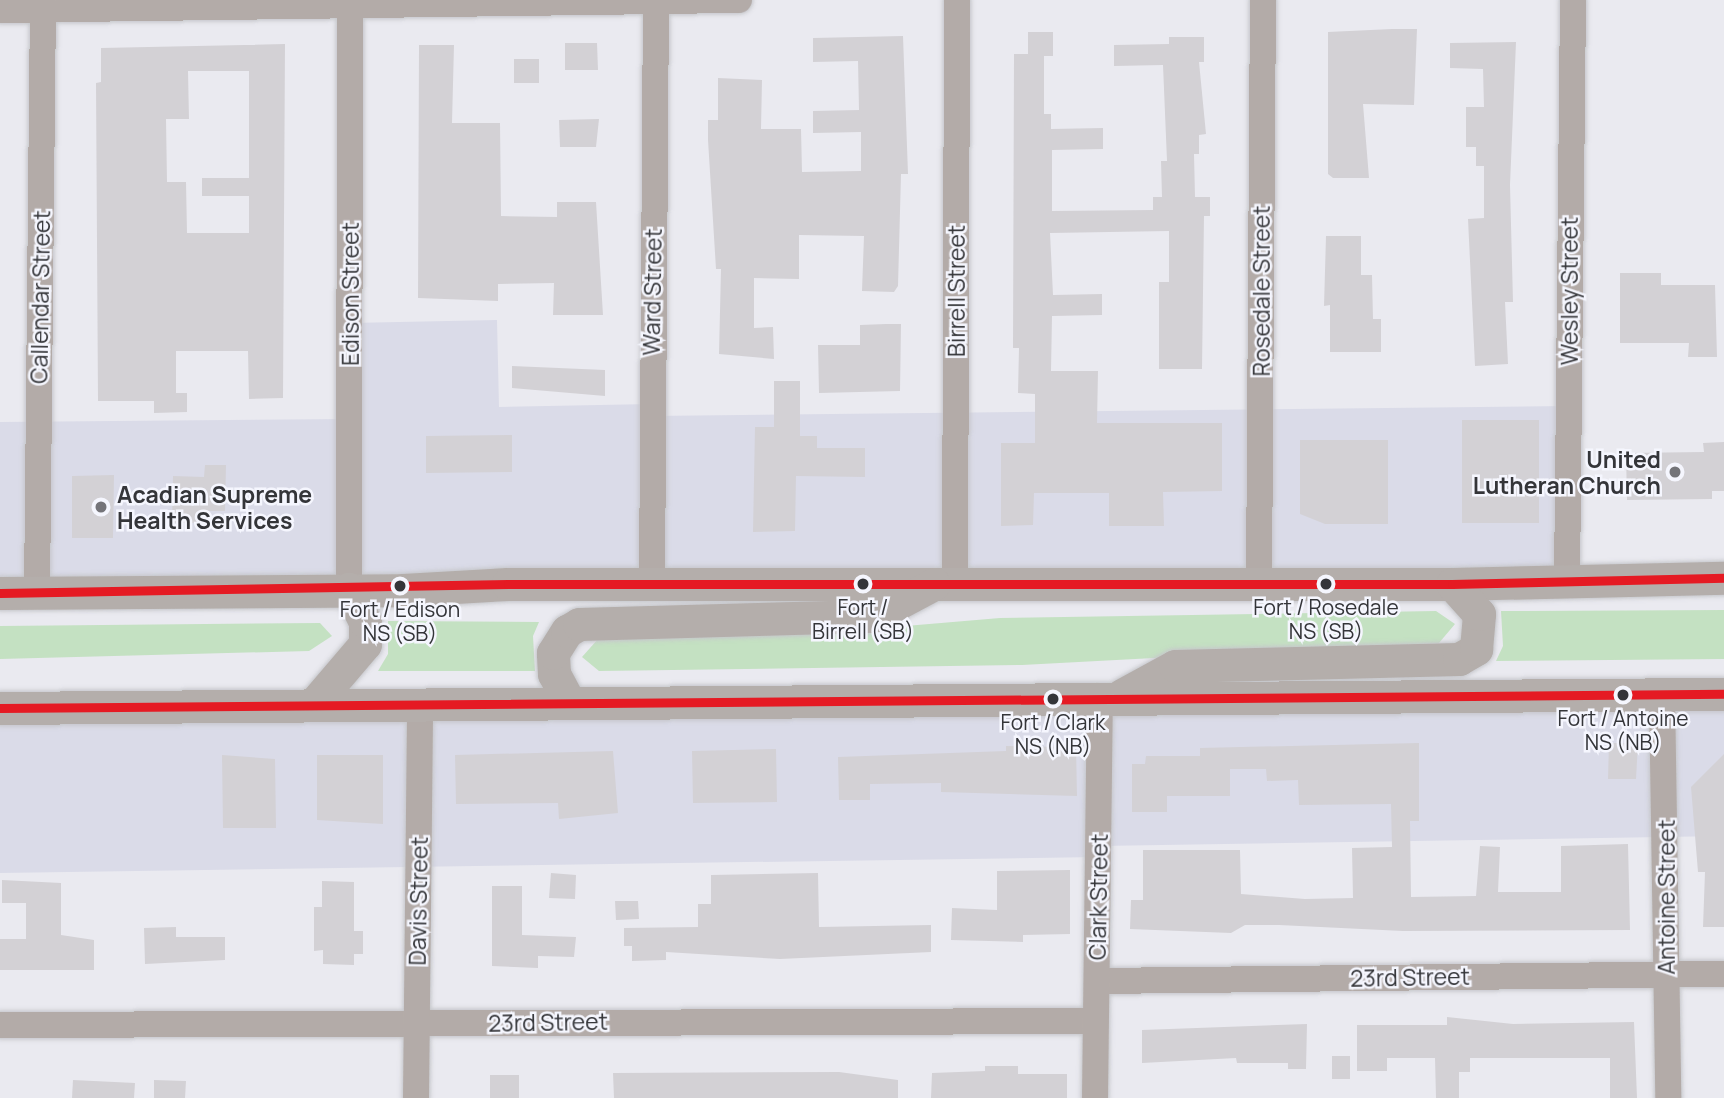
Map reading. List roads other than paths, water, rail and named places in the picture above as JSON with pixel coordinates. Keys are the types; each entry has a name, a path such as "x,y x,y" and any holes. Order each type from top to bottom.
{"main road":[{"path":"0,593 652,583 1452,584 1724,578"},
{"path":"569,702 554,674 553,653 567,631 579,624 874,616 947,582"},
{"path":"1110,696 1175,666 1459,659 1476,649 1479,614 1452,584"},
{"path":"313,705 365,644 365,622 349,589"},
{"path":"0,708 1110,696 1724,694"}],"street":[{"name":"Ward Street","path":"652,583 656,0"},
{"path":"0,10 43,5 739,0"},
{"name":"Birrell Street","path":"947,582 957,0"},
{"name":"Rosedale Street","path":"1259,582 1263,0"},
{"name":"Wesley Street","path":"1567,582 1573,0"},
{"name":"Edison Street","path":"349,589 350,4"},
{"name":"Callendar Street","path":"37,594 43,5"},
{"name":"Antoine Street","path":"1662,695 1668,1098"},
{"name":"Clark Street","path":"1095,1098 1095,1021 1110,696"},
{"name":"Davis Street","path":"416,1098 420,704"},
{"name":"23rd Street","path":"1097,981 1724,974"},
{"name":"23rd Street","path":"0,1025 1095,1021"}],"place":[{"name":"United Lutheran Church","path":"1675,472"},
{"name":"Acadian Supreme Health Services","path":"101,507"},
{"name":"Fort / Birrell (SB)","path":"863,584"},
{"name":"Fort / Rosedale NS (SB)","path":"1326,584"},
{"name":"Fort / Edison NS (SB)","path":"400,586"},
{"name":"Fort / Antoine NS (NB)","path":"1623,695"},
{"name":"Fort / Clark NS (NB)","path":"1053,699"}]}
